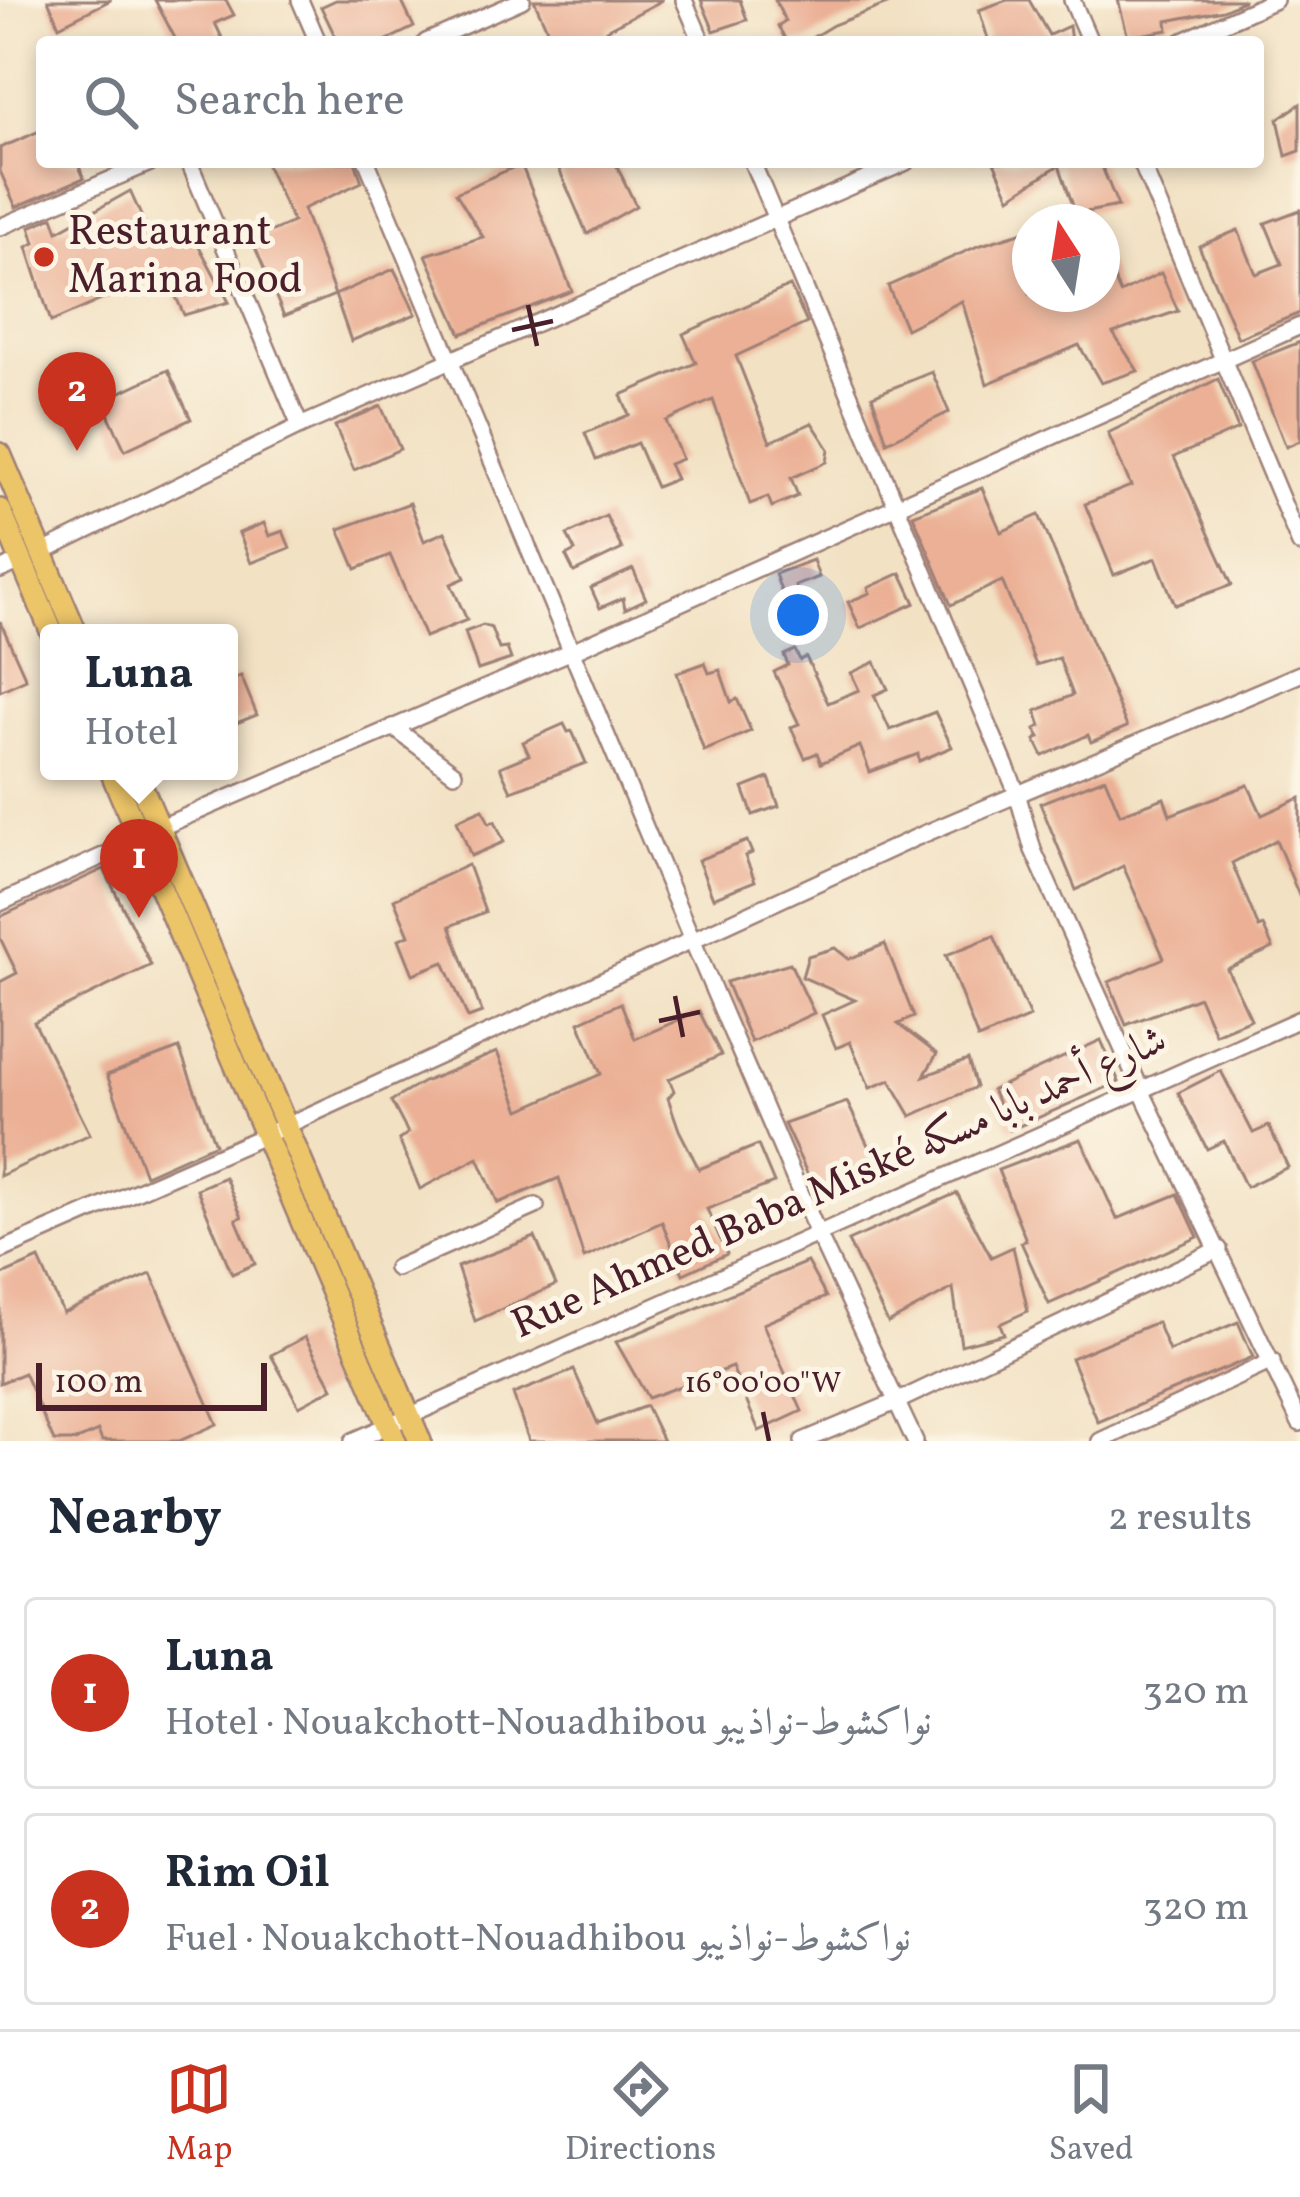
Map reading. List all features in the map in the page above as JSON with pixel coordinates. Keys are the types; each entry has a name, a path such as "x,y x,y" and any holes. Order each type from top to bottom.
{"highway":[{"path":"0,454 21,561 69,624"},
{"path":"0,510 48,624"},
{"path":"117,780 150,834 398,1428 420,1441"},
{"path":"137,780 150,834"}],"street":[{"path":"300,0 315,36"},
{"path":"440,36 522,0"},
{"path":"684,0 699,36"},
{"path":"1072,0 1087,36"},
{"path":"1194,36 1275,0"},
{"path":"0,227 138,168"},
{"path":"191,168 300,426"},
{"path":"369,168 447,362 818,1234 915,1441"},
{"path":"755,168 1017,793 1033,850 1300,1423"},
{"path":"21,561 300,426 892,168"},
{"path":"1143,168 1300,544"},
{"path":"0,903 1300,326"},
{"path":"0,1251 1017,793 1300,674"},
{"path":"393,728 454,773"},
{"name":"Rue Ahmed Baba Miské شارع أحمد بابا مسكه","path":"353,1441 398,1428 1300,1019"},
{"path":"396,1268 536,1206"},
{"path":"803,1441 1219,1250"},
{"path":"1100,1441 1272,1361"}],"building":[{"path":"48,0 111,0 59,26"},
{"path":"155,0 226,0 234,15 215,23 221,36 174,36"},
{"path":"336,0 401,0 414,27 395,36 335,36 321,7"},
{"path":"534,0 663,0 606,30 608,36 550,36"},
{"path":"701,0 740,0 747,20 714,31"},
{"path":"775,0 895,1 815,36 784,36 778,26 785,21"},
{"path":"1007,0 1029,0 1049,35 1069,26 1070,36 987,36 979,10"},
{"path":"1118,0 1243,0 1223,10 1167,21 1168,30 1128,36"},
{"path":"1300,104 1300,151 1286,156 1278,119"},
{"path":"36,133 36,168 80,168 84,178 16,207 0,171 0,148"},
{"path":"268,168 357,168 362,182 303,209 335,295 284,316 252,240 293,222"},
{"path":"512,168 523,168 572,291 461,334 426,255 483,237 456,193"},
{"path":"559,168 618,168 636,206 587,234"},
{"path":"997,168 1054,168 1010,197"},
{"path":"1060,168 1102,168 1117,204 1073,204"},
{"path":"130,191 152,240 187,224 229,302 184,315 165,272 51,322 27,247 35,243 30,227 53,217 58,231"},
{"path":"1300,210 1300,313 1238,338 1199,246 1238,230 1256,274 1282,264 1265,223"},
{"path":"1012,236 1012,312 1120,312 1120,293 1161,273 1178,311 1113,333 1138,371 1101,383 1079,345 987,384 962,301 906,329 888,286"},
{"path":"394,269 416,314 351,341 335,295"},
{"path":"790,286 807,323 736,356 770,442 812,423 829,449 827,462 791,478 798,496 772,507 768,497 750,504 713,400 666,421 682,459 669,464 676,479 656,487 637,443 596,460 585,433 629,415 621,395 696,363 683,334"},
{"path":"1300,342 1300,441 1286,447 1252,361"},
{"path":"168,370 191,419 125,450 102,401"},
{"path":"932,372 949,412 887,442 872,396"},
{"path":"1218,379 1238,429 1174,457 1232,585 1175,605 1156,558 1114,575 1085,504 1131,486 1108,433"},
{"path":"381,406 400,449 354,470 335,426"},
{"path":"982,488 1001,532 1039,515 1127,727 1091,742 1088,735 1043,756 1035,740 1040,737 1035,729 1041,726 1036,711 1073,695 1059,658 1036,665 1002,581 951,605 913,515"},
{"path":"410,503 424,541 445,532 465,578 451,584 467,620 425,637 390,555 356,569 339,529"},
{"path":"606,516 622,549 574,572 566,556 575,551 567,535"},
{"path":"264,523 269,536 283,531 290,548 251,563 239,533"},
{"path":"813,560 819,577 795,586 799,597 785,602 775,574"},
{"path":"633,569 646,599 625,609 623,598 600,608 591,588"},
{"path":"901,573 915,603 860,628 848,602"},
{"path":"0,621 26,679 0,691"},
{"path":"483,625 491,628 499,649 507,648 511,659 478,670 465,632"},
{"path":"795,650 800,660 806,657 828,703 859,690 851,673 875,662 888,689 874,695 890,730 935,712 952,747 919,761 918,754 870,772 860,746 821,763 817,753 805,758 791,727 799,724 774,672 788,665 784,655"},
{"path":"705,663 709,673 720,670 731,702 737,699 751,731 704,751 677,673"},
{"path":"238,677 257,715 238,722"},
{"path":"564,724 586,763 511,791 500,767 529,755 523,742"},
{"path":"769,778 779,806 753,815 743,788"},
{"path":"1105,778 1120,814 1164,798 1170,815 1248,785 1262,815 1300,798 1300,898 1276,840 1232,863 1259,928 1263,926 1273,948 1227,969 1251,1019 1215,1034 1199,997 1126,1025 1109,982 1164,958 1123,866 1076,890 1040,803"},
{"path":"483,809 489,823 495,821 504,842 471,856 457,820"},
{"path":"747,841 752,853 745,856 755,881 713,898 698,860"},
{"path":"468,865 485,912 450,926 482,1013 468,1018 444,962 413,974 399,939 409,935 394,899"},
{"path":"104,869 151,965 34,1022 90,1134 0,1176 0,982 17,973 0,938 0,917"},
{"path":"994,936 1030,1017 978,1039 946,955"},
{"path":"885,944 914,1017 898,1024 937,1054 924,1076 968,1060 976,1087 911,1116 890,1080 870,1088 850,1042 836,1048 822,1015 855,1000 802,977 808,956 835,948 849,959"},
{"path":"790,963 814,1013 751,1042 726,982"},
{"path":"621,1003 635,1039 699,1011 721,1055 669,1079 674,1091 668,1098 679,1130 699,1169 758,1145 774,1183 707,1209 727,1254 683,1274 662,1222 584,1258 559,1178 498,1203 478,1158 420,1189 399,1140 408,1133 391,1101 423,1082 497,1052 520,1110 601,1074 579,1022"},
{"path":"1101,1040 1119,1082 1010,1130 992,1090"},
{"path":"179,1048 215,1144 145,1175 107,1075"},
{"path":"1221,1071 1253,1133 1269,1126 1288,1167 1246,1187 1224,1141 1207,1149 1178,1093"},
{"path":"847,1102 883,1176 822,1205 784,1124"},
{"path":"1081,1139 1117,1219 1178,1194 1198,1237 1049,1304 1021,1242 1026,1240 998,1170"},
{"path":"225,1177 255,1264 232,1274 197,1189"},
{"path":"957,1193 991,1257 1013,1247 1028,1311 1000,1324 1004,1334 961,1345 953,1288 888,1323 848,1241"},
{"path":"535,1237 556,1285 475,1321 457,1267"},
{"path":"39,1259 63,1313 151,1274 217,1424 179,1441 102,1441 98,1431 75,1441 54,1441 24,1373 0,1383 0,1276"},
{"path":"807,1262 826,1297 763,1324 802,1411 759,1431 732,1367 648,1398 616,1342"},
{"path":"1157,1322 1169,1351 1238,1322 1253,1357 1098,1422 1071,1358"},
{"path":"305,1337 333,1388 299,1406 271,1355"},
{"path":"574,1370 598,1424 646,1406 663,1441 529,1441 513,1394"}],"place":[{"name":"Restaurant Marina Food","path":"44,257"},
{"name":"Rim Oil","path":"77,451"},
{"name":"Luna","path":"139,918"}]}
